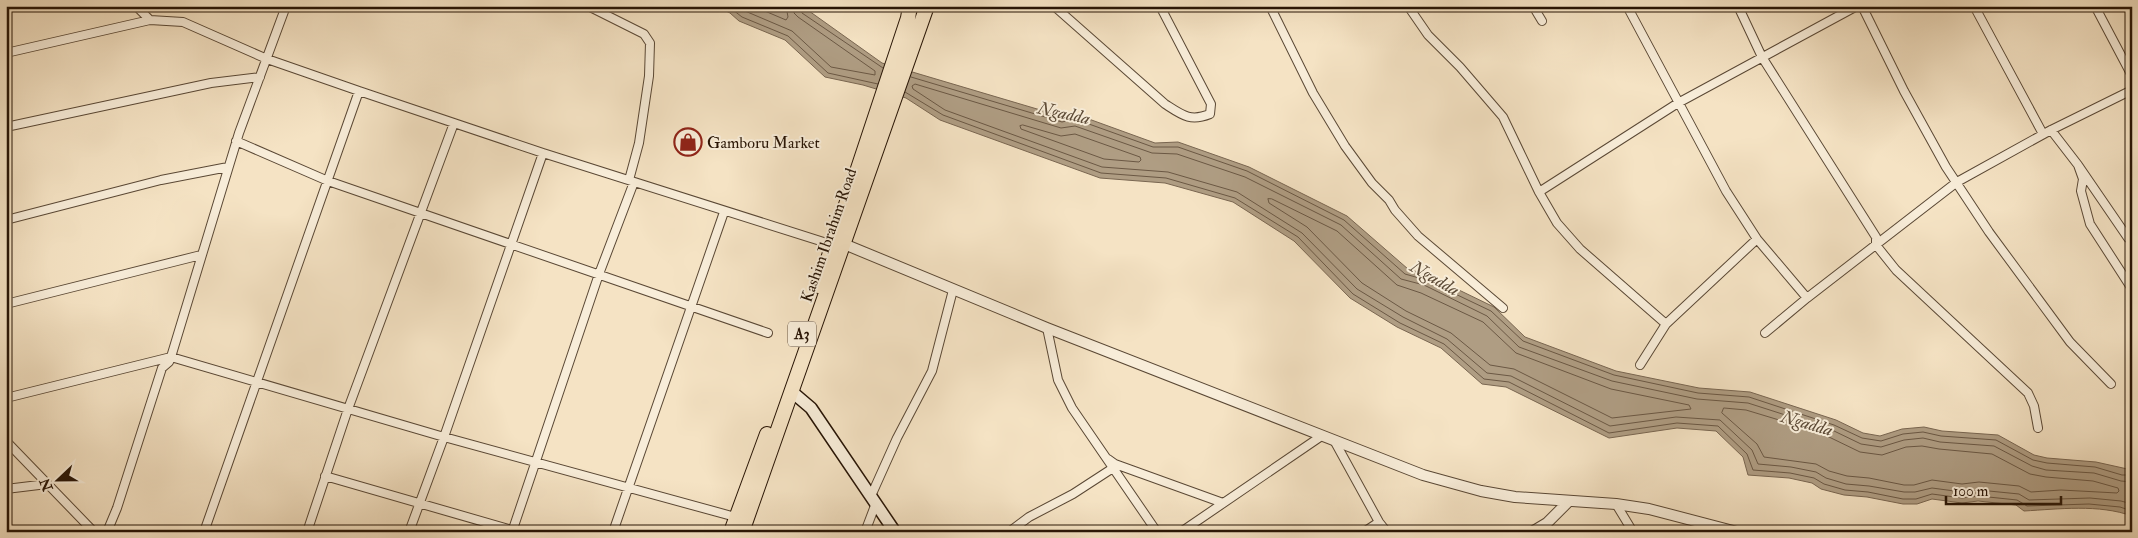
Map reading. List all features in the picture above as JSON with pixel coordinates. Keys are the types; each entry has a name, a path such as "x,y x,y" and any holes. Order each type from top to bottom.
{"highway":[{"name":"Kashim Ibrahim Road","path":"741,523 875,137 911,17 927,6"},
{"name":"Kashim Ibrahim Road","path":"731,532 741,523 791,391 838,244"}],"main road":[{"path":"791,391 811,408 895,532"}],"street":[{"path":"136,6 150,20"},
{"path":"107,532 120,499 162,368 170,357 236,141 286,6"},
{"path":"325,476 512,531 631,181 649,76 650,43 644,34 588,6"},
{"path":"1054,6 1165,104 1185,117 1200,118 1210,114 1211,104 1160,6"},
{"path":"1270,6 1313,94 1345,146 1372,183 1389,200 1395,210 1418,236 1504,308"},
{"path":"1408,6 1428,35 1460,67 1503,117 1539,192 1557,223 1580,249 1666,324"},
{"path":"1533,6 1542,21"},
{"path":"1627,6 1726,191 1757,240 1807,298"},
{"path":"1738,6 1762,57 1876,237 1876,244 1896,270 1922,296 2028,394 2034,406 2038,428"},
{"path":"1539,192 1678,103 1857,6"},
{"path":"1862,6 1904,91 1946,167 1989,232 2064,334 2110,384"},
{"path":"1974,6 2043,134"},
{"path":"2095,6 2132,76"},
{"path":"6,53 150,20 183,22 267,59 359,91 724,212 838,244 1320,437 1423,475 1473,489 1515,497 1616,504 1649,509 1735,531"},
{"path":"6,127 211,83 260,77"},
{"path":"1765,333 1807,298 1957,182 2043,134 2132,90"},
{"path":"204,532 255,382 359,91"},
{"path":"307,532 348,409 454,123"},
{"path":"2052,130 2128,238 2132,240"},
{"path":"236,141 328,181 768,333"},
{"path":"409,532 543,153"},
{"path":"2078,165 2083,179 2081,191 2090,224 2132,290"},
{"path":"6,220 161,180 228,168"},
{"path":"613,532 693,306 724,212"},
{"path":"1640,365 1666,324 1757,240"},
{"path":"6,304 201,255"},
{"path":"865,532 874,500 897,438 932,371 953,290"},
{"path":"1047,328 1059,382 1072,408 1157,532"},
{"path":"6,398 170,357 444,437 629,486 741,523"},
{"path":"1181,532 1320,437"},
{"path":"6,441 94,532"},
{"path":"1335,442 1379,522 1387,532"},
{"path":"1107,458 1115,464 1223,503"},
{"path":"1009,532 1030,517 1073,494 1113,468"},
{"path":"6,489 47,484"},
{"path":"1532,532 1547,523 1568,502"},
{"path":"1616,504 1633,532"},
{"path":"1364,532 1379,522"}],"water":[{"name":"Ngadda","path":"716,6 802,6 882,63 1064,117 1075,114 1155,143 1178,142 1249,167 1347,216 1408,269 1428,275 1494,307 1525,337 1616,371 1699,388 1750,392 1836,420 1863,433 1880,436 1902,429 1924,427 1942,431 1998,435 2034,455 2047,458 2096,462 2132,470 2132,516 2119,512 2093,509 2024,511 2016,505 1978,501 1962,503 1932,499 1917,504 1903,504 1844,495 1821,489 1812,483 1789,478 1748,475 1743,457 1716,431 1677,428 1609,438 1506,387 1482,384 1441,348 1397,327 1350,298 1294,241 1233,202 1165,183 1100,178 940,120 906,98 863,85 825,77 785,40 739,21 730,13"}],"place":[{"name":"Gamboru Market","path":"688,142"}]}
